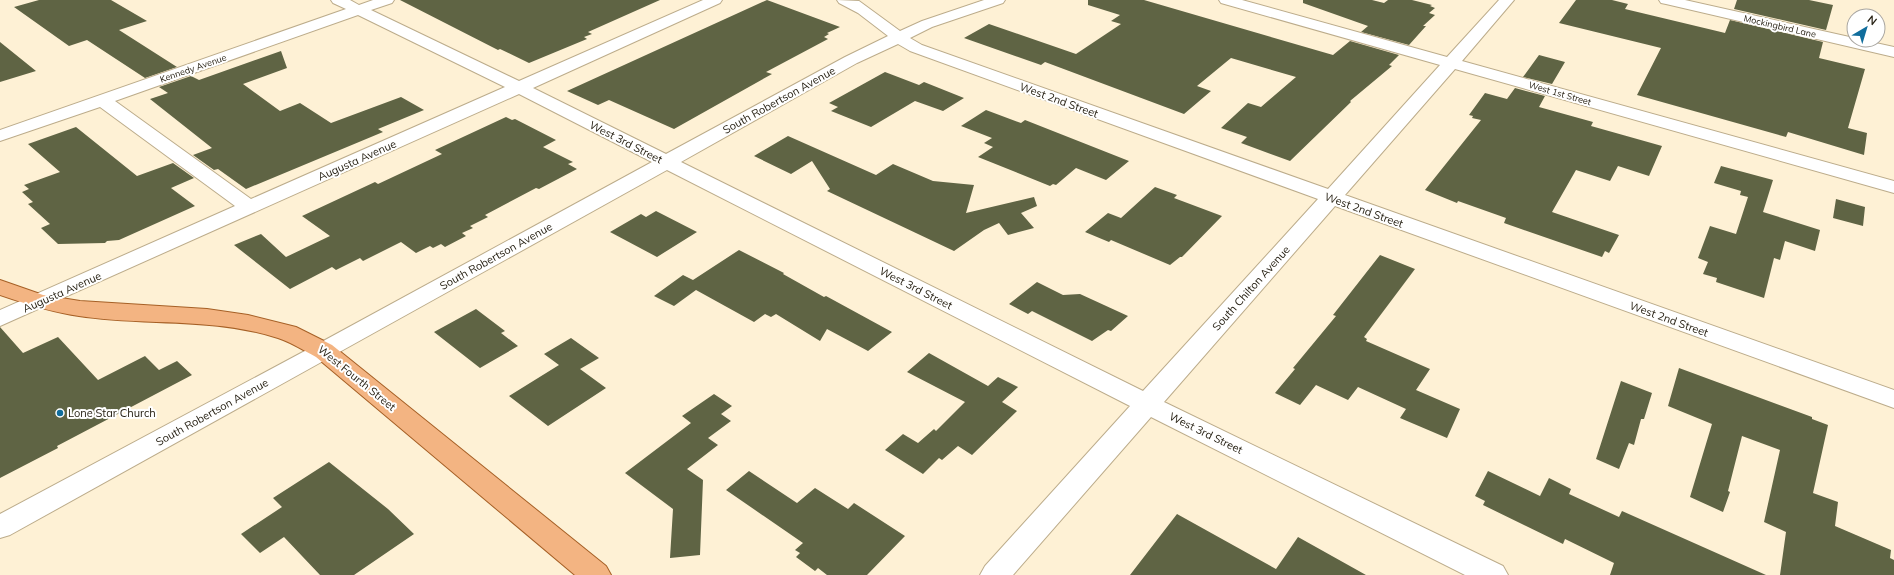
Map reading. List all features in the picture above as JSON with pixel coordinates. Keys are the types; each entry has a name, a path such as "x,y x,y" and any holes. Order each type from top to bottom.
{"main road":[{"name":"West Fourth Street","path":"0,287 40,301 84,309 198,316 257,325 287,332 308,340 324,351 596,575"}],"street":[{"name":"West 3rd Street","path":"338,0 518,87 1147,404 1493,575"},
{"name":"Kennedy Avenue","path":"0,136 387,0"},
{"name":"Augusta Avenue","path":"0,319 715,0"},
{"name":"West 2nd Street","path":"844,0 858,5 897,37 916,48 1331,199 1894,400"},
{"name":"South Robertson Avenue","path":"0,527 324,351 851,60 897,37 946,17 998,0"},
{"name":"West 1st Street","path":"1226,0 1452,62 1894,187"},
{"name":"South Chilton Avenue","path":"995,575 1507,0"},
{"name":"Mockingbird Lane","path":"1666,0 1894,52"},
{"path":"102,100 250,208"}],"building":[{"path":"39,0 111,0 147,21 119,30 177,67 145,78 87,40 69,46 14,7"},
{"path":"400,0 660,0 588,32 592,34 584,37 587,39 529,63 500,49 498,50"},
{"path":"767,0 840,27 827,33 829,34 824,37 828,39 766,72 772,74 674,129 609,100 598,105 567,91"},
{"path":"1088,0 1144,0 1333,55 1350,41 1399,55 1389,65 1392,66 1350,101 1351,102 1290,161 1241,143 1247,137 1221,128 1248,103 1261,107 1296,77 1231,58 1197,86 1211,91 1184,114 1045,62 1041,65 964,38 989,24 1076,54 1121,24 1111,21 1120,15 1088,5"},
{"path":"1303,0 1372,0 1384,3 1388,0 1412,0 1432,5 1430,6 1435,8 1429,13 1435,15 1423,26 1426,26 1409,45 1361,32 1368,26 1303,3"},
{"path":"1576,0 1612,0 1628,4 1625,9 1725,33 1730,20 1823,42 1819,58 1865,69 1848,128 1867,133 1864,155 1788,132 1786,137 1637,95 1661,48 1559,23"},
{"path":"1737,0 1809,0 1833,5 1826,30 1734,9"},
{"path":"0,42 36,71 0,82"},
{"path":"281,51 287,68 243,84 280,111 300,103 331,123 401,97 424,110 378,129 383,132 246,189 218,169 214,170 193,155 212,148 150,99 168,93 159,87 191,76 199,80"},
{"path":"1539,55 1565,62 1552,84 1523,77"},
{"path":"885,72 919,85 924,82 964,98 943,111 915,101 871,127 831,111 838,107 829,103"},
{"path":"1515,88 1545,96 1539,107 1593,122 1591,126 1662,146 1649,176 1618,166 1610,181 1576,170 1552,212 1619,235 1609,253 1605,251 1602,257 1504,223 1506,218 1458,201 1457,203 1425,190 1481,120 1472,118 1473,116 1469,115 1485,93 1507,99"},
{"path":"986,110 1021,123 1025,120 1129,161 1106,180 1076,168 1056,185 1053,184 1050,186 978,157 993,147 984,143 992,138 961,126"},
{"path":"506,117 512,120 515,119 556,140 543,147 573,162 568,164 577,169 539,189 536,188 485,215 488,217 470,226 473,228 462,233 466,236 445,247 441,244 433,248 430,246 416,253 401,242 363,261 360,258 336,270 332,267 290,289 234,245 261,234 286,257 330,236 302,216 375,182 378,184 442,154 435,150"},
{"path":"76,127 137,176 173,163 194,178 171,188 195,206 119,240 107,241 105,243 58,244 41,228 50,224 28,204 33,202 22,192 29,189 24,185 60,172 28,144"},
{"path":"788,136 876,175 893,164 933,181 974,185 966,213 1034,197 1037,206 1021,213 1034,228 1008,235 999,223 984,230 954,251 827,191 830,189 812,161 791,174 754,156"},
{"path":"1721,166 1773,180 1763,212 1820,230 1815,251 1785,241 1780,260 1774,258 1764,298 1716,282 1717,278 1703,274 1708,262 1698,258 1710,226 1736,234 1748,197 1740,195 1741,191 1714,183"},
{"path":"1155,187 1177,195 1174,198 1222,216 1182,257 1170,265 1111,240 1109,242 1085,232 1108,213 1121,218"},
{"path":"1836,199 1865,207 1863,226 1833,218"},
{"path":"656,211 697,232 657,257 610,232 641,214 646,217"},
{"path":"739,250 784,273 783,274 824,297 826,296 892,332 868,351 827,329 820,341 776,314 771,317 765,314 754,322 696,290 674,306 654,296 683,275 693,280"},
{"path":"1380,255 1415,269 1364,337 1367,339 1366,341 1430,369 1416,390 1460,409 1447,438 1400,418 1406,409 1358,387 1348,400 1316,385 1300,405 1275,393 1295,369 1293,368 1336,316 1333,315"},
{"path":"1037,282 1063,295 1080,294 1128,316 1111,331 1108,330 1092,341 1032,311 1028,314 1009,304"},
{"path":"476,309 505,331 501,333 518,346 480,368 434,332"},
{"name":"Lone Star Church","path":"0,327 23,353 58,337 98,380 145,356 159,370 177,361 192,375 57,446 58,448 0,478"},
{"path":"571,338 599,358 580,369 606,388 548,426 509,396 559,365 544,354"},
{"path":"929,353 988,386 998,377 1018,387 1002,402 1017,411 972,455 958,446 942,460 939,458 923,474 885,450 903,434 918,443 934,429 936,431 965,402 907,372"},
{"path":"1679,368 1812,417 1812,419 1828,425 1813,493 1838,502 1835,526 1891,550 1890,558 1894,560 1894,575 1780,575 1786,532 1764,522 1780,450 1742,436 1728,491 1730,492 1723,512 1690,497 1712,424 1668,406"},
{"path":"1621,381 1652,393 1644,419 1641,419 1634,445 1629,443 1619,469 1596,459"},
{"path":"714,394 732,406 721,414 731,421 708,438 718,445 687,469 703,480 700,555 670,558 673,509 625,473 691,423 682,416"},
{"path":"329,462 388,509 414,534 354,575 320,575 284,537 260,553 241,534 282,507 273,498"},
{"path":"749,471 797,503 815,488 848,509 854,503 905,536 867,575 827,575 818,568 815,571 796,557 800,553 795,550 803,543 726,490"},
{"path":"1488,471 1540,496 1549,478 1571,489 1569,494 1619,517 1622,511 1766,575 1610,575 1614,563 1565,539 1563,544 1483,505 1485,501 1475,496"},
{"path":"1177,514 1276,569 1298,537 1366,575 1130,575"}],"place":[{"name":"Lone Star Church","path":"60,413"}]}
